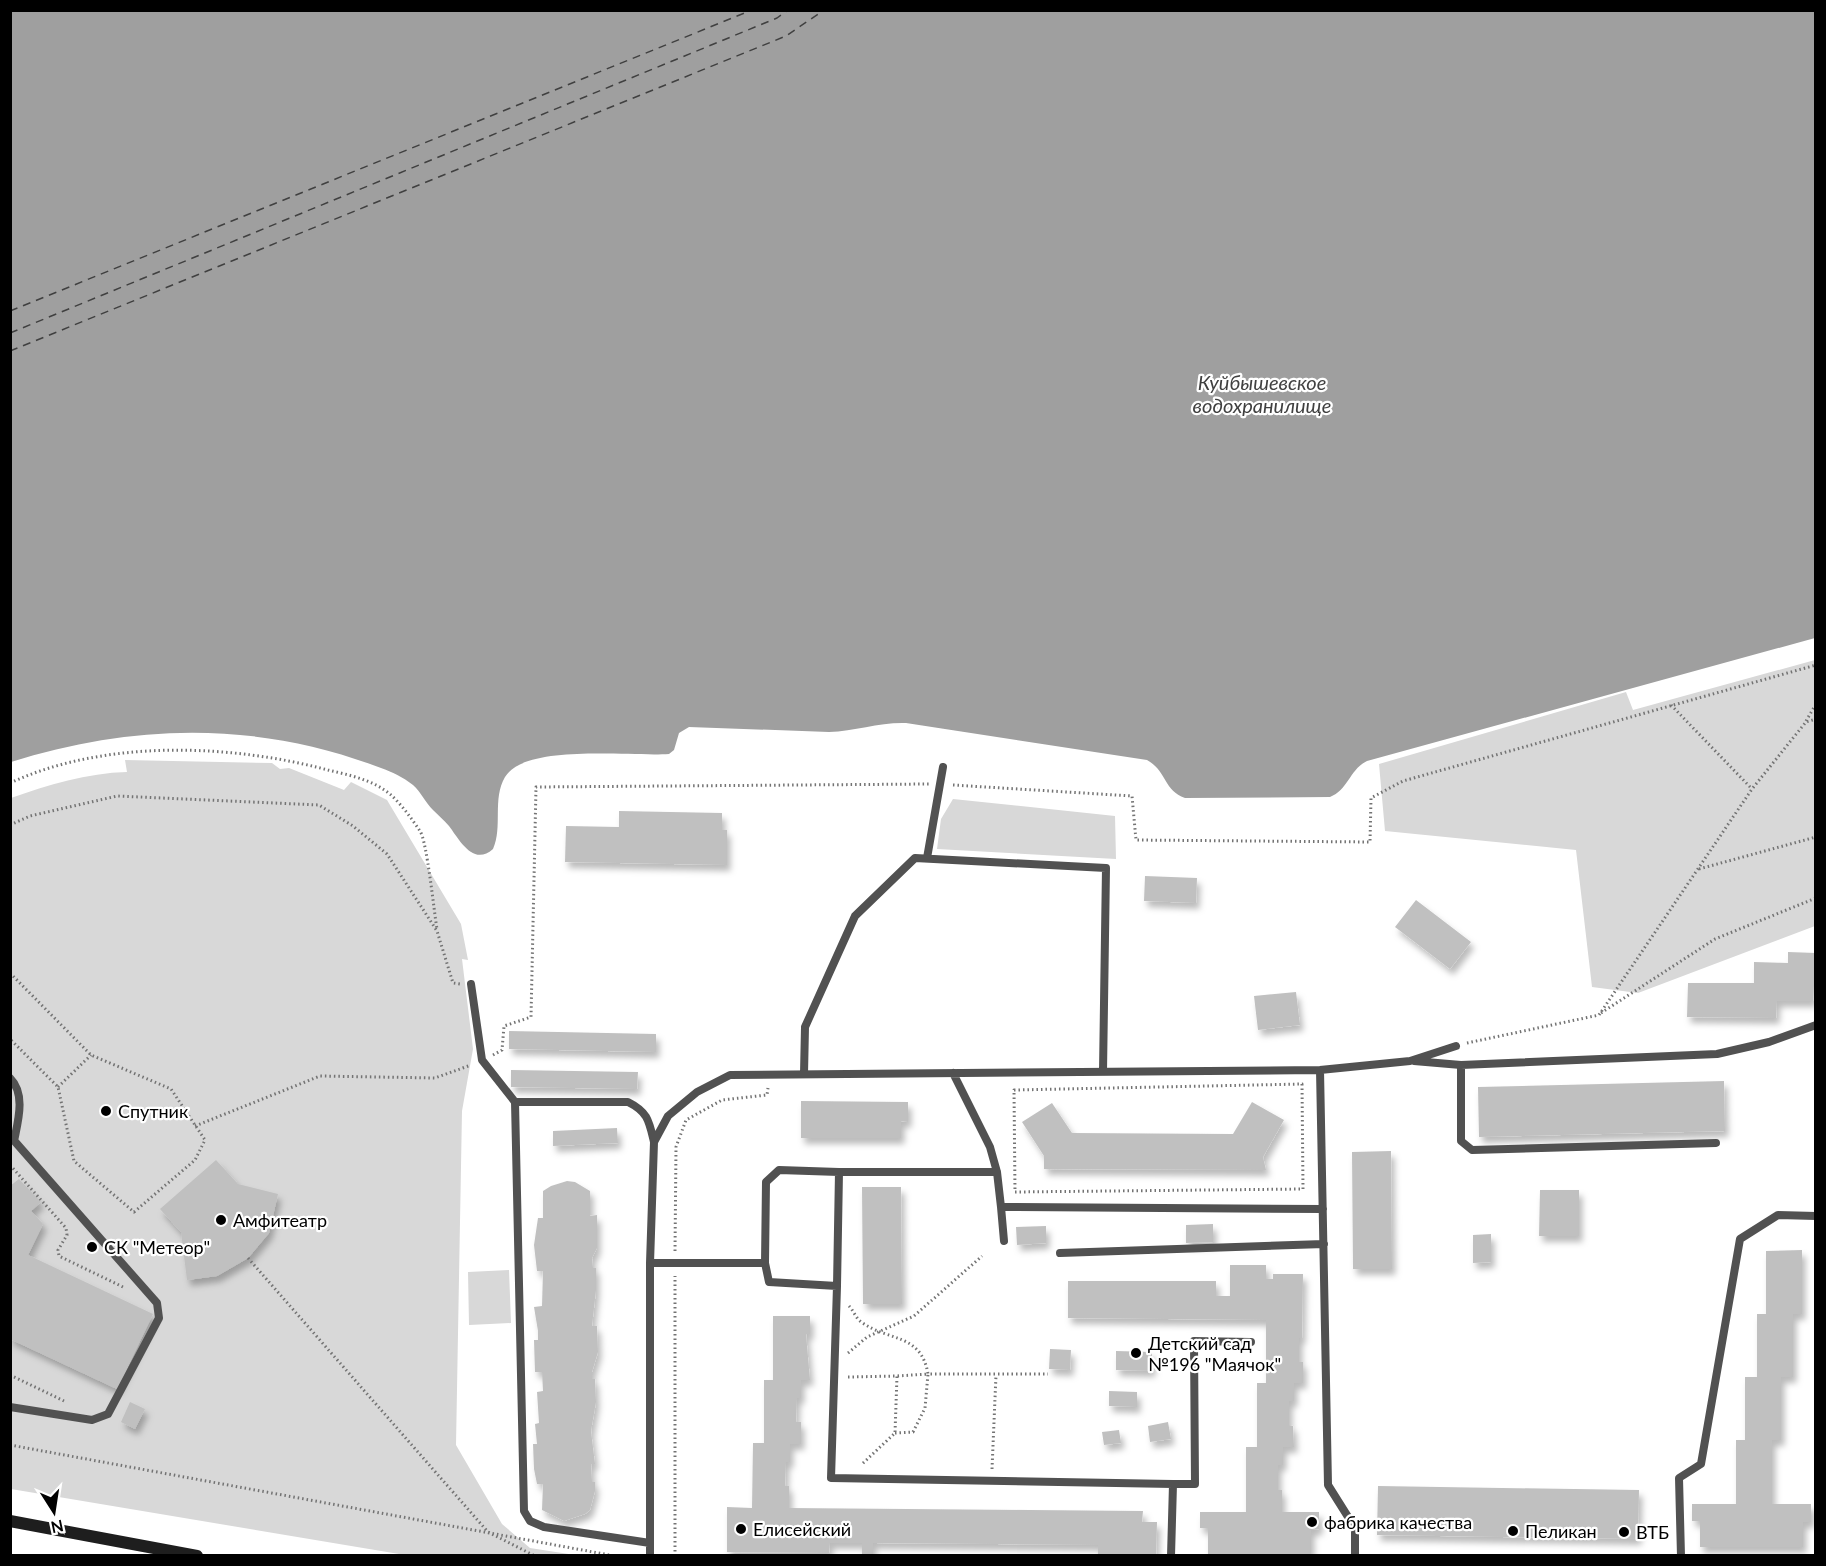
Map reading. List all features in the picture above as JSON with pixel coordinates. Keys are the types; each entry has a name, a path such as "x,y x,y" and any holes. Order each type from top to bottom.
{"main road":[{"path":"10,1521 197,1556"}],"lane":[{"path":"927,858 943,767"},
{"path":"804,1074 805,1027 855,916 915,858 1106,868 1103,1072"},
{"path":"471,984 482,1060 515,1102 524,1511 530,1521 544,1527 650,1544"},
{"path":"654,1142 668,1116 697,1092 730,1075 1320,1070 1410,1061 1461,1065 1717,1054 1769,1042 1815,1025"},
{"path":"1410,1061 1456,1046"},
{"path":"1461,1065 1461,1141 1472,1150 1716,1143"},
{"path":"1320,1070 1328,1485 1355,1528 1355,1556"},
{"path":"953,1073 990,1147 997,1172 1004,1241"},
{"path":"10,1078 18,1088 19,1099 12,1139 157,1303 160,1311 159,1318 108,1414 92,1420 10,1407"},
{"path":"515,1102 628,1102 642,1109 650,1122 654,1142 650,1263 650,1556"},
{"path":"837,1286 769,1282 765,1263 766,1182 779,1170 997,1172"},
{"path":"838,1172 838,1299 831,1478 1195,1485 1194,1341 1251,1342"},
{"path":"1001,1207 1323,1209"},
{"path":"1681,1556 1678,1478 1701,1464 1740,1239 1778,1215 1815,1216"},
{"path":"1060,1253 1324,1244"},
{"path":"650,1263 765,1263"},
{"path":"1171,1556 1173,1484"}],"path":[{"path":"195,1126 320,1076 435,1078 502,1050 504,1026 531,1017 536,787 940,784 1132,796 1136,840 1370,842 1371,798 1403,781 1815,665"},
{"path":"1599,1015 1752,789 1806,722 1815,704"},
{"path":"1671,705 1752,789"},
{"path":"1806,722 1815,719"},
{"path":"10,783 60,766 153,751 214,751 269,756 362,778 391,795 422,833 437,931 453,983 471,984"},
{"path":"10,825 30,816 117,796 320,805 353,826 387,854 437,931"},
{"path":"1697,869 1815,837"},
{"path":"1456,1046 1599,1015 1715,939 1815,898"},
{"path":"10,973 91,1055 171,1089 205,1140 195,1160 134,1212 74,1161 58,1087 10,1039"},
{"path":"58,1087 91,1055"},
{"path":"675,1556 676,1147 686,1120 722,1100 768,1095 770,1074"},
{"path":"1302,1084 1303,1189 1015,1192 1014,1090 1302,1084"},
{"path":"10,1165 66,1228 67,1235 58,1250 59,1256 128,1289"},
{"path":"835,1364 867,1336 914,1316 982,1256"},
{"path":"248,1258 488,1532 535,1556"},
{"path":"838,1299 851,1307 859,1320 880,1331 903,1338 925,1358 928,1374 925,1408 913,1432 895,1434 846,1478"},
{"path":"835,1377 1048,1374"},
{"path":"10,1375 71,1404"},
{"path":"992,1481 996,1375"},
{"path":"895,1434 897,1376"},
{"path":"10,1445 614,1555"}],"shaded area":[{"path":"1815,660 1815,926 1638,993 1592,987 1576,850 1385,831 1379,764 1626,692 1633,710"},
{"path":"125,760 272,763 280,769 289,768 344,790 351,782 387,800 461,924 468,960 462,959 473,1049 462,1111 456,1445 502,1524 530,1548 575,1555 405,1555 11,1489 11,798 68,780 127,772"},
{"path":"953,799 1115,816 1116,859 937,849 941,819"},
{"path":"509,1270 511,1323 469,1325 468,1272"}],"water":[{"name":"Куйбышевское водохранилище","path":"11,10 1815,11 1815,638 1367,761 1357,769 1341,790 1330,797 1185,798 1173,790 1158,769 1147,760 906,723 829,732 689,727 679,733 674,750 669,754 581,754 534,759 516,766 505,777 501,786 496,840 493,849 486,854 479,855 462,844 416,788 401,777 335,753 289,742 243,735 150,734 57,749 11,762"}],"building":[{"path":"619,811 722,813 722,830 727,830 727,865 565,862 566,826 619,827"},
{"path":"1145,876 1197,878 1196,903 1144,901"},
{"path":"1416,900 1471,942 1450,969 1395,927"},
{"path":"1788,952 1816,953 1813,1001 1777,1001 1776,1018 1687,1017 1688,983 1754,983 1754,962 1788,963"},
{"path":"1296,992 1300,1025 1258,1030 1254,996"},
{"path":"509,1031 656,1034 656,1052 509,1049"},
{"path":"511,1070 638,1072 637,1089 511,1087"},
{"path":"1724,1081 1725,1131 1479,1137 1478,1087"},
{"path":"801,1101 908,1102 908,1122 901,1121 901,1138 801,1138"},
{"path":"1252,1102 1284,1120 1263,1157 1266,1170 1044,1169 1044,1156 1022,1122 1052,1103 1072,1133 1233,1134"},
{"path":"617,1128 618,1143 553,1146 553,1131"},
{"path":"1391,1151 1392,1269 1353,1269 1352,1152"},
{"name":"Амфитеатр","path":"216,1160 238,1184 278,1194 269,1233 248,1258 217,1276 187,1280 181,1232 160,1209"},
{"path":"19,1179 41,1202 31,1211 43,1224 28,1255 153,1314 117,1389 10,1339 10,1186"},
{"path":"567,1181 575,1182 590,1191 590,1216 597,1215 597,1248 592,1258 593,1268 596,1268 596,1290 592,1326 597,1326 598,1352 592,1372 592,1379 595,1379 596,1402 591,1431 595,1464 591,1464 595,1491 590,1510 564,1521 542,1510 543,1484 537,1484 534,1469 533,1444 537,1444 535,1424 539,1423 537,1392 543,1391 542,1372 535,1372 534,1340 538,1340 538,1331 534,1307 542,1306 543,1271 537,1271 534,1245 538,1218 543,1218 543,1191"},
{"path":"862,1187 901,1187 902,1304 863,1304"},
{"path":"1540,1190 1579,1190 1579,1236 1539,1236"},
{"path":"1213,1224 1213,1242 1186,1243 1186,1225"},
{"path":"1046,1226 1046,1243 1017,1245 1016,1227"},
{"path":"1491,1234 1491,1262 1473,1263 1473,1235"},
{"path":"1802,1250 1802,1314 1793,1314 1793,1377 1781,1377 1781,1440 1772,1440 1772,1504 1811,1504 1811,1522 1803,1522 1803,1547 1700,1547 1700,1521 1692,1521 1692,1504 1736,1504 1736,1440 1745,1440 1745,1377 1757,1377 1757,1314 1766,1314 1766,1251"},
{"path":"1230,1265 1266,1265 1266,1279 1273,1279 1273,1274 1303,1274 1302,1338 1299,1338 1299,1362 1303,1362 1303,1383 1294,1383 1294,1401 1289,1401 1289,1425 1293,1426 1294,1447 1283,1447 1283,1465 1278,1465 1278,1490 1282,1490 1282,1512 1319,1512 1319,1529 1311,1530 1311,1554 1208,1554 1208,1528 1200,1528 1200,1512 1246,1512 1246,1447 1257,1447 1257,1383 1266,1383 1266,1320 1068,1318 1068,1281 1216,1281 1216,1296 1230,1296"},
{"path":"773,1316 810,1316 810,1334 806,1334 810,1380 801,1380 801,1398 797,1398 796,1422 801,1422 801,1444 790,1444 790,1462 786,1462 785,1486 789,1486 789,1508 1143,1511 1142,1522 1157,1522 1156,1556 1098,1556 1098,1545 873,1543 873,1556 862,1556 862,1543 830,1543 829,1553 727,1552 727,1507 752,1508 753,1443 764,1443 764,1380 773,1380"},
{"path":"1050,1349 1071,1350 1070,1370 1049,1369"},
{"path":"1116,1351 1152,1352 1152,1371 1116,1370"},
{"path":"1109,1391 1137,1392 1137,1407 1109,1406"},
{"path":"130,1402 145,1409 135,1429 121,1422"},
{"path":"1168,1422 1171,1439 1150,1442 1148,1426"},
{"path":"1119,1430 1121,1443 1104,1445 1102,1432"},
{"path":"1378,1486 1639,1490 1638,1539 1377,1535"}],"ferry route":[{"path":"10,311 752,10"},
{"path":"10,333 777,18 788,10"},
{"path":"10,351 786,36 824,10"}],"place":[{"name":"Спутник","path":"106,1111"},
{"name":"Амфитеатр","path":"221,1220"},
{"name":"СК \"Метеор\"","path":"92,1247"},
{"name":"Детский сад №196 \"Маячок\"","path":"1136,1353"},
{"name":"фабрика качества","path":"1312,1522"},
{"name":"Елисейский","path":"741,1529"},
{"name":"Пеликан","path":"1513,1531"},
{"name":"ВТБ","path":"1624,1532"}]}
